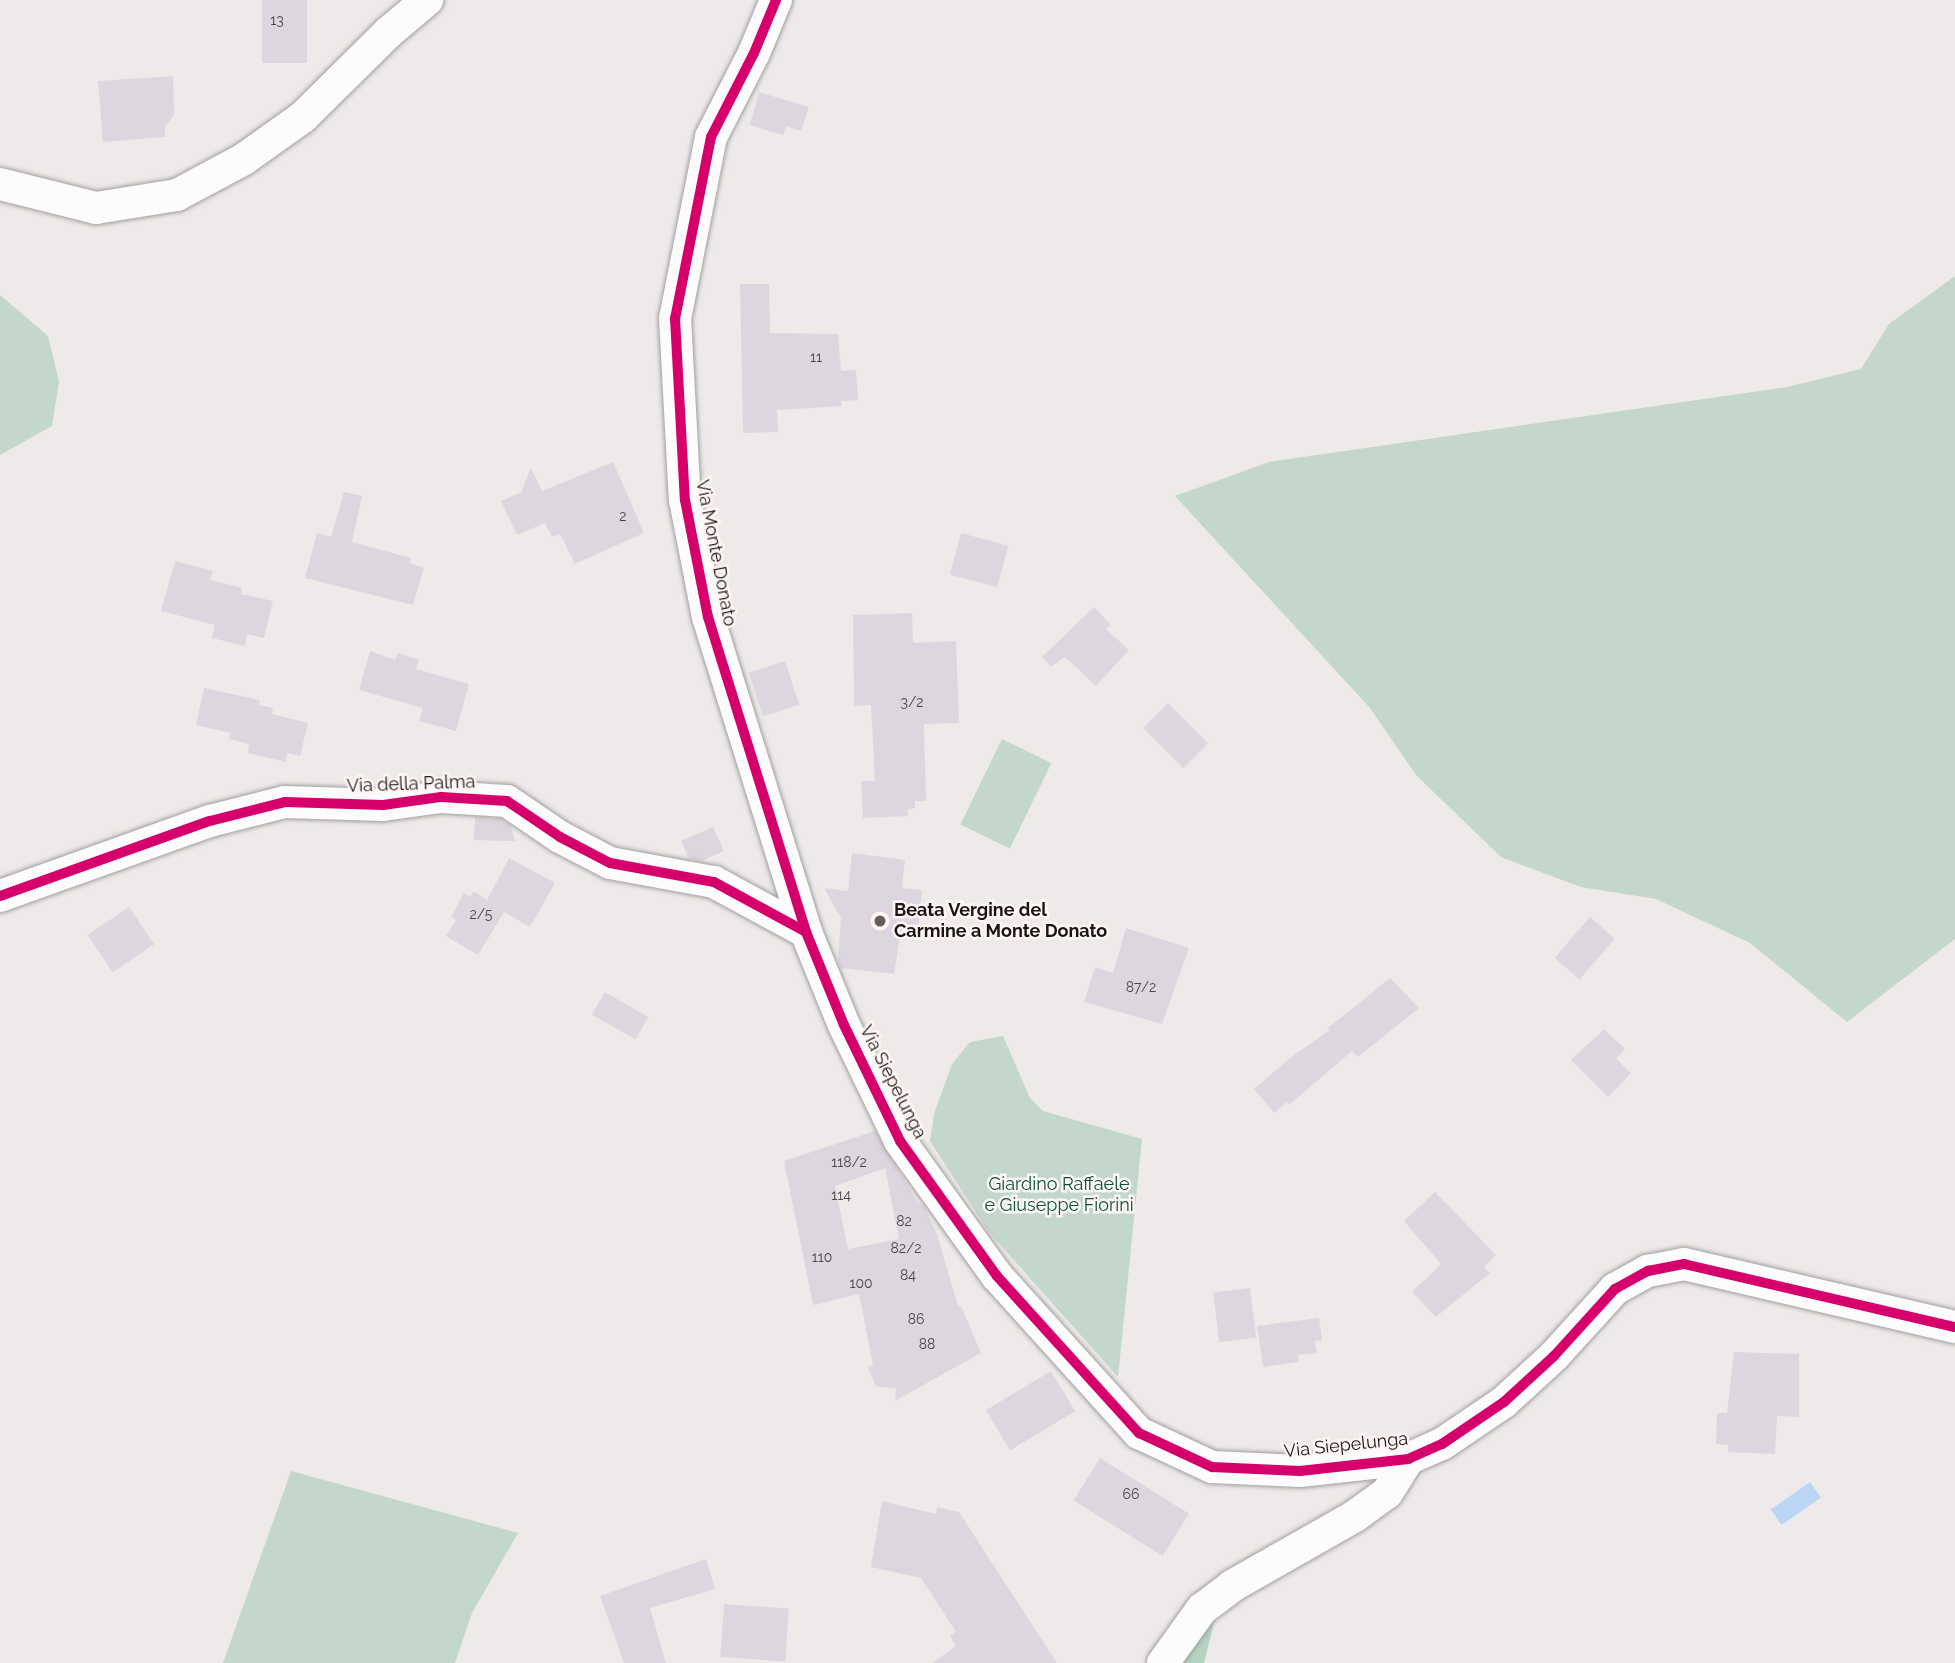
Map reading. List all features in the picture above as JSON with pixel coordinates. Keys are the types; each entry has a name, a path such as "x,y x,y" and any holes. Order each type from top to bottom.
{"street":[{"path":"0,184 96,208 177,195 244,159 303,117 388,32 427,0"},
{"name":"Via Monte Donato","path":"776,0 754,53 711,137 675,318 685,500 708,617 806,932 844,1025"},
{"name":"Via della Palma","path":"0,896 210,821 285,802 383,805 441,797 507,801 560,837 610,863 714,882 806,932"},
{"name":"Via Siepelunga","path":"844,1025 900,1141 997,1276 1139,1433 1212,1467 1300,1471 1408,1459 1442,1444 1504,1402 1554,1356 1615,1289 1648,1271 1684,1264 1955,1327"},
{"path":"1163,1663 1202,1609 1232,1586 1355,1516 1387,1493 1408,1459"}],"green space":[{"path":"1955,276 1955,939 1847,1022 1750,943 1656,899 1581,887 1501,857 1416,775 1370,708 1175,496 1269,462 1787,387 1861,369 1889,324"},
{"path":"0,295 48,336 59,382 52,426 0,455"},
{"path":"1002,739 1051,763 1010,848 960,824"},
{"name":"Giardino Raffaele e Giuseppe Fiorini","path":"1003,1036 1030,1098 1043,1111 1142,1139 1118,1377 988,1231 930,1141 934,1114 952,1064 970,1042"},
{"path":"291,1471 518,1533 472,1613 455,1663 223,1663"},
{"path":"1215,1618 1204,1663 1163,1663"}],"water":[{"path":"1810,1482 1821,1498 1782,1525 1771,1510"}],"building":[{"path":"262,0 307,0 307,63 262,63"},
{"path":"173,76 174,115 165,127 165,137 103,142 98,81"},
{"path":"759,92 809,107 801,131 786,126 783,135 750,125"},
{"path":"740,284 769,284 770,333 838,334 841,371 856,370 858,400 841,401 842,406 777,410 778,432 743,433"},
{"path":"613,462 644,533 575,564 560,534 552,537 545,523 517,535 501,501 521,492 531,468 542,491"},
{"path":"344,492 362,496 352,542 411,558 410,563 424,568 413,605 305,578 317,533 331,537"},
{"path":"961,533 1008,546 997,587 950,575"},
{"path":"175,561 213,571 210,580 242,588 241,594 273,601 264,638 247,634 245,646 212,638 215,625 161,611"},
{"path":"1094,607 1111,625 1106,629 1129,650 1096,686 1065,657 1051,667 1042,657"},
{"path":"912,613 913,643 956,641 959,723 924,724 926,801 915,801 915,808 908,809 908,816 863,818 861,781 875,781 871,705 854,706 853,615"},
{"path":"370,651 395,660 398,653 419,660 416,669 469,684 456,731 419,721 423,708 359,690"},
{"path":"785,661 799,705 763,716 749,673"},
{"path":"204,688 260,700 259,705 273,708 272,714 308,723 300,756 287,753 286,762 248,753 249,744 229,739 230,733 196,725"},
{"path":"1168,703 1208,743 1184,768 1143,728"},
{"path":"475,817 501,819 511,826 515,841 474,840"},
{"path":"713,827 724,851 701,861 689,859 681,841"},
{"name":"Beata Vergine del Carmine a Monte Donato","path":"852,853 905,860 902,888 922,890 918,931 901,931 894,974 841,968 838,961 841,918 824,888 848,891"},
{"path":"509,858 555,883 530,927 504,912 478,955 446,936 456,920 451,917 464,893 470,897 474,891 487,900"},
{"path":"129,907 154,944 113,972 88,935"},
{"path":"1590,917 1615,939 1579,979 1555,958"},
{"path":"1126,928 1189,948 1162,1024 1084,1002 1095,967 1113,973"},
{"path":"1390,978 1419,1008 1358,1057 1352,1051 1289,1105 1287,1102 1274,1113 1254,1089 1290,1058 1330,1030 1328,1028"},
{"path":"605,992 648,1017 635,1040 592,1015"},
{"path":"1604,1029 1625,1049 1616,1058 1631,1073 1608,1097 1571,1060"},
{"path":"875,1131 918,1203 924,1206 937,1234 958,1306 961,1306 981,1353 895,1401 896,1388 876,1387 868,1367 873,1365 859,1294 813,1305 784,1161","holes":["885,1168 899,1239 848,1249 835,1186"]},
{"path":"1435,1192 1496,1255 1484,1267 1490,1273 1436,1317 1412,1292 1441,1264 1404,1221"},
{"path":"1250,1288 1256,1338 1219,1342 1213,1293"},
{"path":"1319,1318 1322,1340 1315,1341 1317,1353 1298,1355 1299,1362 1263,1367 1257,1326"},
{"path":"1734,1352 1799,1354 1799,1417 1777,1416 1775,1454 1728,1452 1728,1445 1716,1444 1717,1413 1727,1413"},
{"path":"1051,1371 1075,1411 1010,1450 986,1410"},
{"path":"1100,1458 1189,1514 1163,1556 1074,1500"},
{"path":"882,1501 936,1514 937,1507 959,1512 1057,1663 932,1663 956,1646 950,1636 956,1632 921,1578 871,1567"},
{"path":"706,1559 715,1589 650,1608 666,1663 624,1663 600,1596"},
{"path":"724,1604 789,1609 785,1661 720,1657"}],"cycle path":[{"path":"776,0 754,53 711,137 675,318 685,500 708,617 806,932 844,1025 900,1141 997,1276 1139,1433 1212,1467 1300,1471 1408,1459 1442,1444 1504,1402 1554,1356 1615,1289 1648,1271 1684,1264 1955,1327"},
{"path":"0,896 210,821 285,802 383,805 441,797 507,801 560,837 610,863 714,882 806,932"}],"place":[{"name":"Beata Vergine del Carmine a Monte Donato","path":"880,921"}]}
